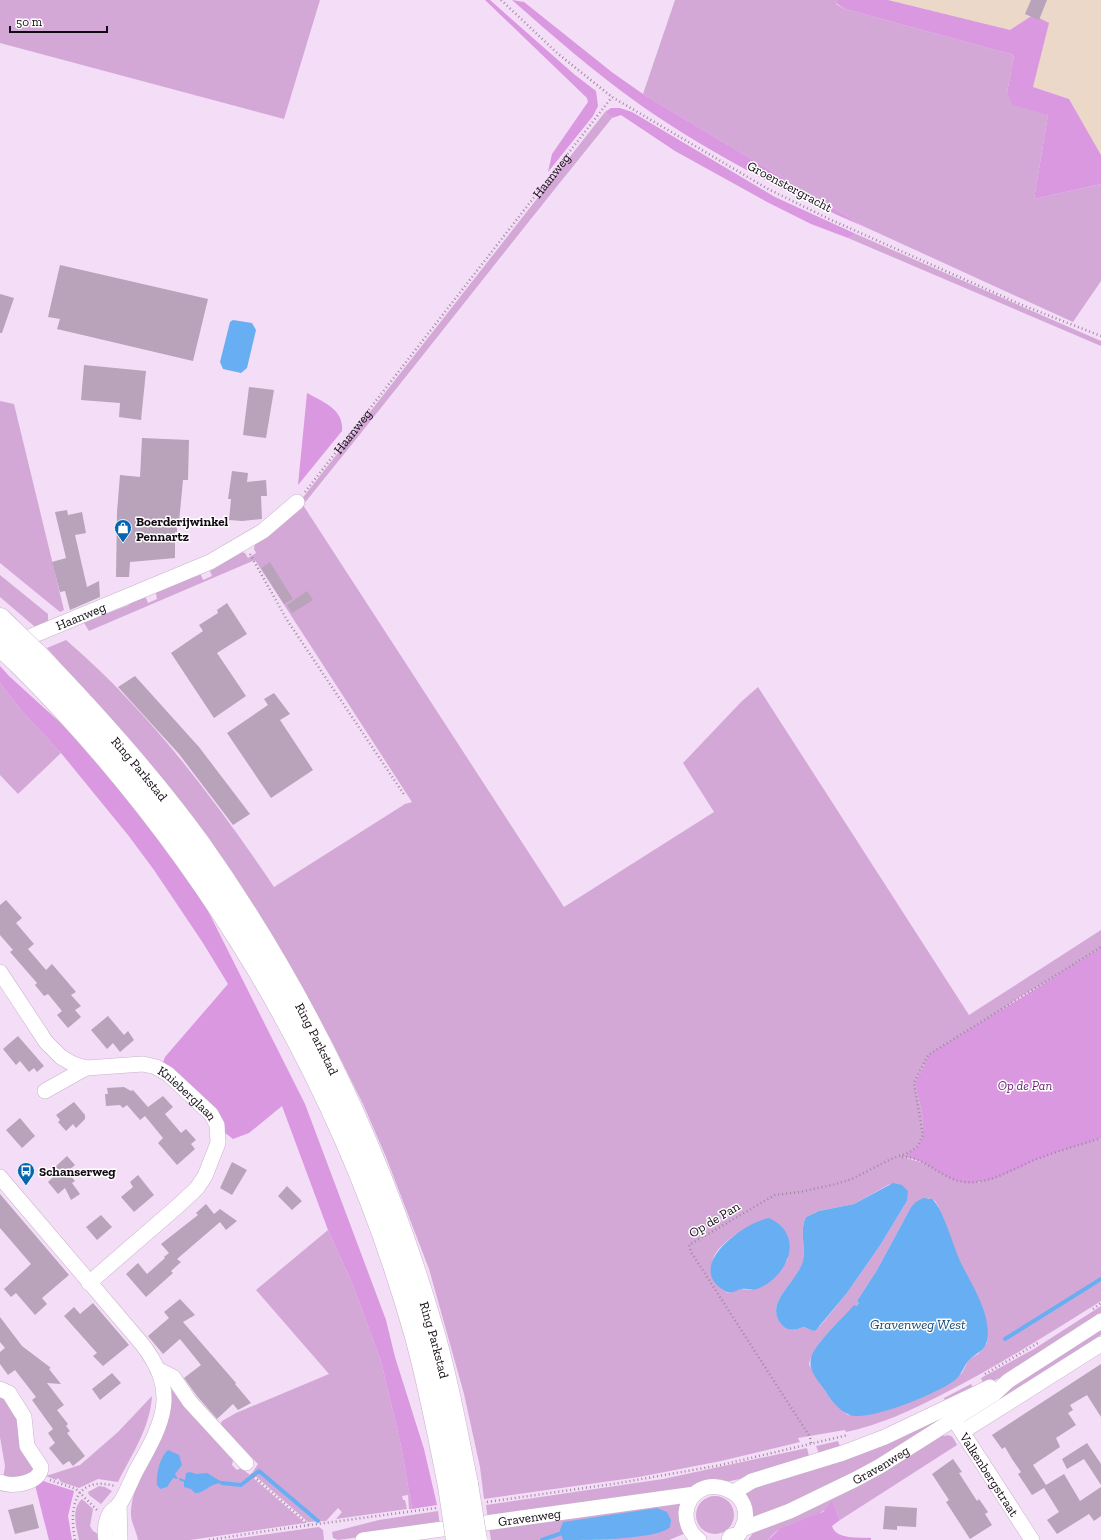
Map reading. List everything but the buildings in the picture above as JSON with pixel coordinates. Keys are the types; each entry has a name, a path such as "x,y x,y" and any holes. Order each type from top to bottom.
{"highway":[{"name":"Ring Parkstad","path":"3,631 26,658 44,688 113,764 180,851 218,905 257,966 296,1035 352,1150 380,1226 415,1333 430,1390 476,1540"},
{"name":"Ring Parkstad","path":"457,1540 458,1485"}],"street":[{"name":"Haanweg","path":"0,649 210,562 244,544 282,516 297,502"},
{"name":"Knieberglaan","path":"0,972 54,1051 74,1064 86,1068 144,1064 162,1070 211,1114 217,1126 218,1136 205,1176 192,1194 89,1283"},
{"name":"Knieberglaan","path":"45,1091 86,1068"},
{"path":"0,1177 142,1344 159,1370 164,1394 161,1418 147,1450 119,1504 110,1514 106,1524 106,1540"},
{"name":"Gravenweg","path":"735,1537 856,1479 954,1420 994,1394 1008,1381 1101,1321"},
{"name":"Gravenweg","path":"363,1540 695,1494 701,1490 714,1486 734,1492 752,1481 865,1445 954,1420 1101,1344"},
{"path":"159,1370 173,1377 190,1402 248,1468"},
{"path":"0,1389 9,1394 24,1417 28,1446 41,1467 39,1476 16,1485 8,1486 0,1482"},
{"name":"Valkenbergstraat","path":"954,1420 1032,1540"},
{"path":"734,1492 742,1502 745,1515 735,1537"},
{"path":"692,1538 686,1514 695,1494"},
{"path":"119,1504 120,1540"}],"path":[{"name":"Groenstergracht","path":"501,0 557,53 612,98 768,189 822,216 1022,305 1101,336"},
{"name":"Haanweg","path":"297,502 612,98"},
{"path":"244,544 287,620 405,796"},
{"path":"899,1157 918,1146 923,1135 914,1083 928,1055 1101,947"},
{"path":"899,1157 908,1157 926,1163 962,1182 979,1182 1046,1156 1101,1138"},
{"name":"Op de Pan","path":"484,1502 627,1482 721,1465 811,1443 810,1437 691,1252 689,1245 775,1195 800,1192 836,1184 852,1179 891,1159 899,1157"},
{"path":"1089,1311 1101,1303"},
{"path":"978,1378 1040,1342"},
{"path":"248,1468 256,1478 309,1525"},
{"path":"39,1476 76,1489 79,1493"},
{"path":"75,1540 72,1522 74,1506 79,1493 87,1487 102,1482 126,1489"},
{"path":"209,1540 438,1508"}],"shaded area":[{"path":"0,0 320,0 284,119 0,43"},
{"path":"675,0 837,0 836,4 845,9 1014,55 1007,93 1048,115 1034,199 1101,184 1101,281 1073,322 865,227 643,94"},
{"path":"888,0 1101,0 1101,155 1069,99 1033,87 1033,15 1010,30"},
{"path":"605,112 612,118 303,505 564,907 714,812 683,763 741,702 758,687 969,1015 1101,930 1101,948 1067,970 1020,997 924,1064 915,1083 922,1113 923,1135 918,1147 903,1157 926,1164 950,1178 979,1183 1045,1157 1101,1138 1101,1301 1062,1326 983,1372 943,1394 884,1421 846,1432 845,1430 798,1438 800,1442 721,1461 639,1477 484,1499 480,1467 464,1394 429,1269 386,1157 363,1104 331,1040 306,995 147,760 47,648 66,640 125,696 152,725 203,788 274,887 405,804 412,802 255,560 89,631 84,623 129,605 128,601 142,595 146,598 148,603 157,599 157,589 196,573 201,575 203,580 212,576 210,571 212,565 238,551 245,553 248,558 256,553 254,549 255,542 301,500","holes":["890,1184 907,1201 881,1244 847,1293 820,1326 813,1331 804,1327 792,1330 784,1327 777,1316 776,1308 779,1300 796,1275 803,1260 803,1228 806,1217 819,1211 854,1204","928,1198 935,1201 938,1206 959,1261 979,1300 985,1321 987,1343 978,1354 969,1359 962,1373 945,1386 883,1411 848,1415 831,1399 809,1364 817,1347 823,1339 859,1303 857,1301 877,1270 911,1207","736,1234 788,1259 776,1276 752,1290 741,1289 728,1293 721,1288 715,1280 712,1269 714,1257 721,1247"]},
{"path":"856,234 1101,341 1101,346 848,238"},
{"path":"0,401 14,404 64,610 60,612 0,563"},
{"path":"0,575 48,614 48,623 37,627 34,626 0,597"},
{"path":"0,683 20,709 61,753 18,794 0,775"},
{"path":"328,1230 352,1283 381,1361 401,1446 412,1509 409,1509 408,1495 402,1496 403,1500 405,1500 407,1509 336,1519 342,1512 338,1508 326,1521 308,1522 252,1473 258,1464 220,1426 222,1421 236,1413 329,1374 256,1290"},
{"path":"1101,1306 1101,1314 1004,1376 984,1385 981,1378 1034,1349"},
{"path":"1101,1329 1101,1335 971,1419 968,1415"},
{"path":"171,1383 196,1419 233,1460 232,1465 237,1470 241,1468 250,1475 305,1523 190,1540 138,1540 131,1514 134,1493 168,1419 171,1402"},
{"path":"971,1384 974,1390 946,1403 944,1398"},
{"path":"0,1394 11,1402 33,1459 34,1475 3,1479 5,1466 0,1437"},
{"path":"152,1396 151,1408 144,1430 118,1482 98,1479 79,1488 61,1482 58,1478 56,1480 46,1476 80,1465 118,1432"},
{"path":"935,1420 938,1426 833,1486 753,1518 743,1493 750,1487"},
{"path":"942,1433 944,1436 951,1436 957,1445 840,1520 832,1502 826,1509 817,1515 780,1529 768,1540 748,1540 753,1533"},
{"path":"838,1441 841,1449 820,1456 816,1446"},
{"path":"807,1448 810,1460 754,1476 692,1489 488,1520 486,1505 663,1479"},
{"path":"99,1486 105,1487 112,1491 101,1504 89,1495 88,1492"},
{"path":"715,1496 725,1499 731,1505 734,1515 731,1525 725,1531 715,1534 705,1531 699,1525 696,1515 699,1505 705,1499"},
{"path":"82,1499 93,1509 90,1526 93,1531 100,1535 101,1540 79,1540 75,1513 76,1508"},
{"path":"682,1501 686,1533 669,1540 491,1540 489,1528"},
{"path":"438,1511 440,1526 338,1540 333,1538 332,1532 379,1520"},
{"path":"319,1527 323,1530 324,1540 225,1540"}],"green space":[{"path":"485,0 490,0 575,75 596,91 598,106 593,116 548,172 552,154 588,102 587,98"},
{"path":"512,0 524,2 613,73 643,94 865,227 807,201 692,139 639,104 590,67"},
{"path":"837,0 888,0 1010,30 1033,15 1049,23 1033,87 1069,99 1101,155 1101,184 1034,199 1048,115 1013,105 1007,93 1014,55 845,9 836,3"},
{"path":"611,108 620,108 632,112 775,197 856,234 848,238 811,224 769,203 675,151 621,115 612,118 605,112"},
{"path":"307,393 326,403 336,412 342,423 342,431 298,485"},
{"path":"0,666 65,727 115,784 170,853 204,903 305,1104 386,1320 395,1357 424,1449 437,1505 412,1509 401,1446 381,1361 352,1283 328,1230 282,1106 249,1133 233,1139 224,1132 162,1065 165,1057 228,984 203,943 154,870 128,835 61,753 20,709 0,683"},
{"name":"Op de Pan","path":"1101,948 1101,1138 1048,1156 991,1180 971,1183 953,1180 925,1164 910,1158 902,1157 918,1147 923,1135 922,1113 915,1083 929,1055"},
{"path":"43,1481 74,1491 68,1516 72,1540 49,1540 35,1485"},
{"path":"832,1501 840,1520 832,1526 838,1534 848,1537 871,1538 871,1540 768,1540 781,1528 823,1512"}],"water":[{"path":"233,320 252,323 256,330 247,368 241,373 223,369 220,362 230,322"},
{"name":"Gravenweg West","path":"893,1183 902,1185 908,1191 907,1201 881,1244 847,1293 816,1330 813,1331 804,1327 792,1330 787,1329 782,1325 777,1317 776,1309 779,1300 800,1268 803,1260 803,1228 806,1217 819,1211 854,1204"},
{"name":"Gravenweg West","path":"923,1198 932,1199 940,1211 945,1220 960,1260 977,1293 987,1322 988,1332 986,1344 983,1349 969,1360 957,1378 947,1386 919,1399 887,1410 859,1416 850,1415 835,1404 816,1378 810,1362 813,1352 823,1338 854,1305 856,1306 859,1303 857,1301 877,1270 911,1207"},
{"path":"769,1218 780,1225 787,1235 790,1245 784,1266 768,1283 757,1289 742,1289 732,1292 725,1291 714,1281 710,1270 714,1259 722,1247 745,1228"},
{"path":"168,1450 179,1455 182,1465 175,1474 178,1479 173,1478 167,1487 160,1489 157,1485 158,1471 161,1461"},
{"path":"190,1472 196,1474 207,1473 222,1482 201,1492 195,1493 191,1489 184,1487 184,1482 179,1480 180,1478 185,1480 186,1473"},
{"path":"657,1508 667,1512 671,1520 670,1527 651,1535 586,1540 563,1540 560,1530 563,1522"}],"waterway":[{"path":"1005,1339 1101,1279"},
{"path":"222,1483 241,1485 259,1471 318,1521"},
{"path":"542,1540 562,1533"}],"place":[{"name":"Boerderijwinkel Pennartz","path":"123,543"},
{"name":"Schanserweg","path":"26,1186"}]}
